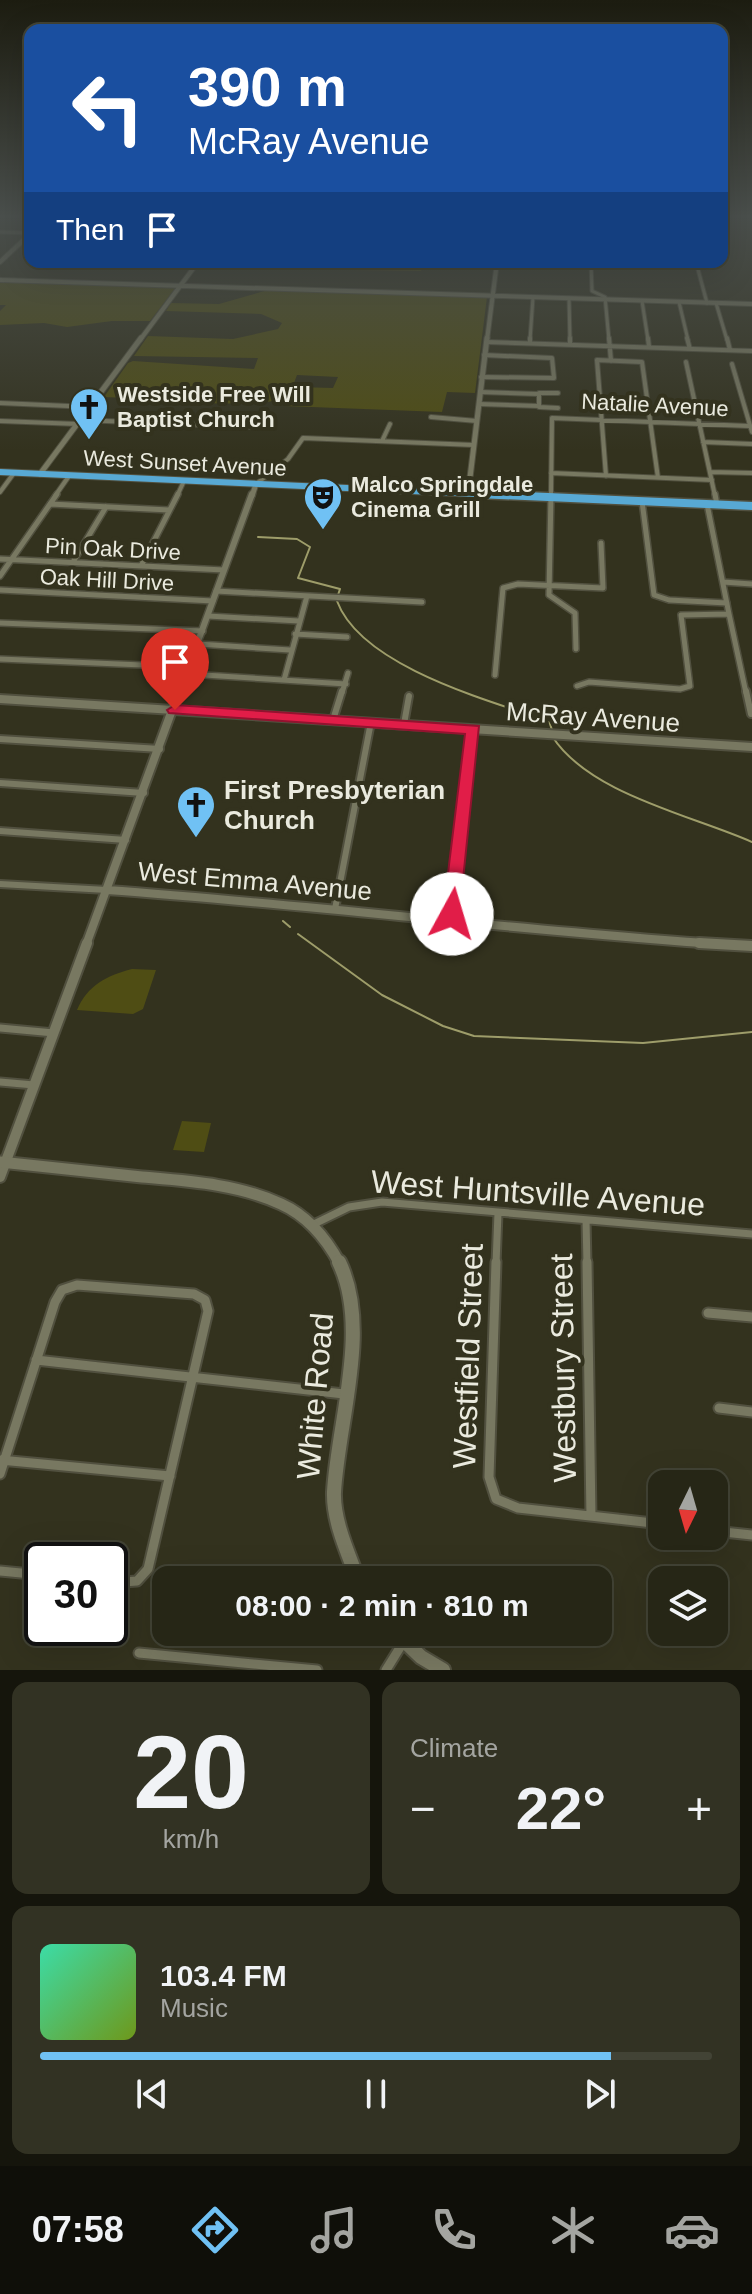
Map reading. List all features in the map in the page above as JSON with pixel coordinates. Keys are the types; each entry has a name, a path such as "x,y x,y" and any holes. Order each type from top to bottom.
{"highway":[{"name":"West Sunset Avenue","path":"0,472 752,506"}],"main road":[{"path":"3,1163 246,1189 273,1198 312,1225"},
{"name":"White Road","path":"312,1225 342,1261 351,1288 354,1316 334,1495 341,1532 353,1566"},
{"path":"412,1646 443,1670"}],"street":[{"path":"40,474 174,295"},
{"path":"462,295 752,304"},
{"path":"598,295 605,300 611,361"},
{"path":"705,295 707,303"},
{"path":"468,494 492,296"},
{"path":"530,343 533,297"},
{"path":"569,298 570,345"},
{"path":"642,301 649,347"},
{"path":"679,302 690,349"},
{"path":"716,303 730,350"},
{"path":"487,342 752,351"},
{"path":"481,377 554,378 552,358 484,355"},
{"path":"606,476 597,360 642,362 658,478"},
{"path":"686,362 717,505"},
{"path":"732,364 749,426"},
{"path":"480,392 558,393"},
{"path":"539,394 539,406"},
{"path":"0,403 91,407"},
{"path":"479,404 558,408"},
{"path":"431,417 477,421"},
{"name":"Natalie Avenue","path":"551,473 553,418 749,426 752,432"},
{"path":"0,421 253,427"},
{"path":"382,441 390,424"},
{"path":"0,1177 256,484 265,471 289,458 300,439 474,445"},
{"path":"703,442 752,444"},
{"path":"710,472 752,473"},
{"path":"0,492 14,473"},
{"path":"576,649 576,616 549,595 551,473 712,480"},
{"path":"0,576 69,476"},
{"path":"141,566 184,481"},
{"path":"642,501 654,595 669,600 727,603"},
{"path":"50,504 169,510"},
{"path":"707,504 751,714"},
{"path":"73,562 106,507"},
{"path":"495,675 503,588 518,584 603,588 601,543"},
{"name":"Pin Oak Drive","path":"0,559 224,570"},
{"path":"723,582 752,584"},
{"name":"Oak Hill Drive","path":"0,590 213,601"},
{"path":"216,591 422,602"},
{"path":"284,680 307,596"},
{"path":"577,686 589,682 687,688 690,686 681,615 729,614"},
{"path":"208,616 299,621"},
{"path":"0,623 203,631"},
{"path":"295,634 347,637"},
{"path":"198,644 290,650"},
{"path":"0,659 346,684"},
{"path":"333,720 348,673"},
{"path":"404,724 409,696"},
{"name":"McRay Avenue","path":"0,699 752,747"},
{"path":"335,909 371,722"},
{"path":"452,914 473,729"},
{"path":"0,739 160,750"},
{"path":"0,783 144,793"},
{"path":"0,831 126,840"},
{"name":"West Emma Avenue","path":"0,884 107,890 335,909 553,932 752,946"},
{"path":"0,1028 54,1033"},
{"path":"0,1082 34,1085"},
{"name":"West Huntsville Avenue","path":"312,1225 349,1207 382,1202 752,1234"},
{"name":"Westfield Street","path":"498,1213 489,1477 496,1499 518,1508 591,1516"},
{"name":"Westbury Street","path":"586,1220 591,1516"},
{"path":"0,1474 2,1460 62,1290 77,1285 194,1294 205,1300 208,1311 148,1569 141,1580 128,1581"},
{"path":"708,1313 752,1317"},
{"path":"36,1360 344,1394"},
{"path":"719,1408 752,1412"},
{"path":"2,1460 170,1476"},
{"path":"591,1516 648,1522"},
{"path":"728,1532 752,1535"},
{"path":"0,1571 24,1573"},
{"path":"386,1670 396,1646"},
{"path":"139,1653 317,1670"}],"shaded area":[{"path":"0,295 170,295 150,321 112,321 67,327 44,323 0,325 0,311 6,305 0,305"},
{"path":"251,295 487,297 475,393 447,392 442,412 285,406 297,387 333,388 338,377 297,375 289,396 274,401 228,404 104,397 128,363 133,361 254,369 258,358 134,356 148,336 233,339 278,329 282,323 261,314 166,311 171,303 219,304"},
{"path":"132,969 156,970 143,1009 133,1014 77,1010 92,988"},
{"path":"182,1121 211,1123 204,1152 173,1150"}],"waterway":[{"path":"258,537 297,539 310,547 298,578 340,589 338,595"},
{"path":"337,601 350,624 398,662 461,691 549,721 552,730"},
{"path":"552,736 569,756 615,788 752,842"},
{"path":"283,921 290,927"},
{"path":"298,934 382,995 443,1026 474,1036 643,1043 752,1032"}],"place":[{"name":"Westside Free Will Baptist Church","path":"89,441"},
{"name":"Malco Springdale Cinema Grill","path":"323,531"},
{"name":"First Presbyterian Church","path":"196,839"}],"route":[{"path":"175,710 473,729 452,914"}]}
